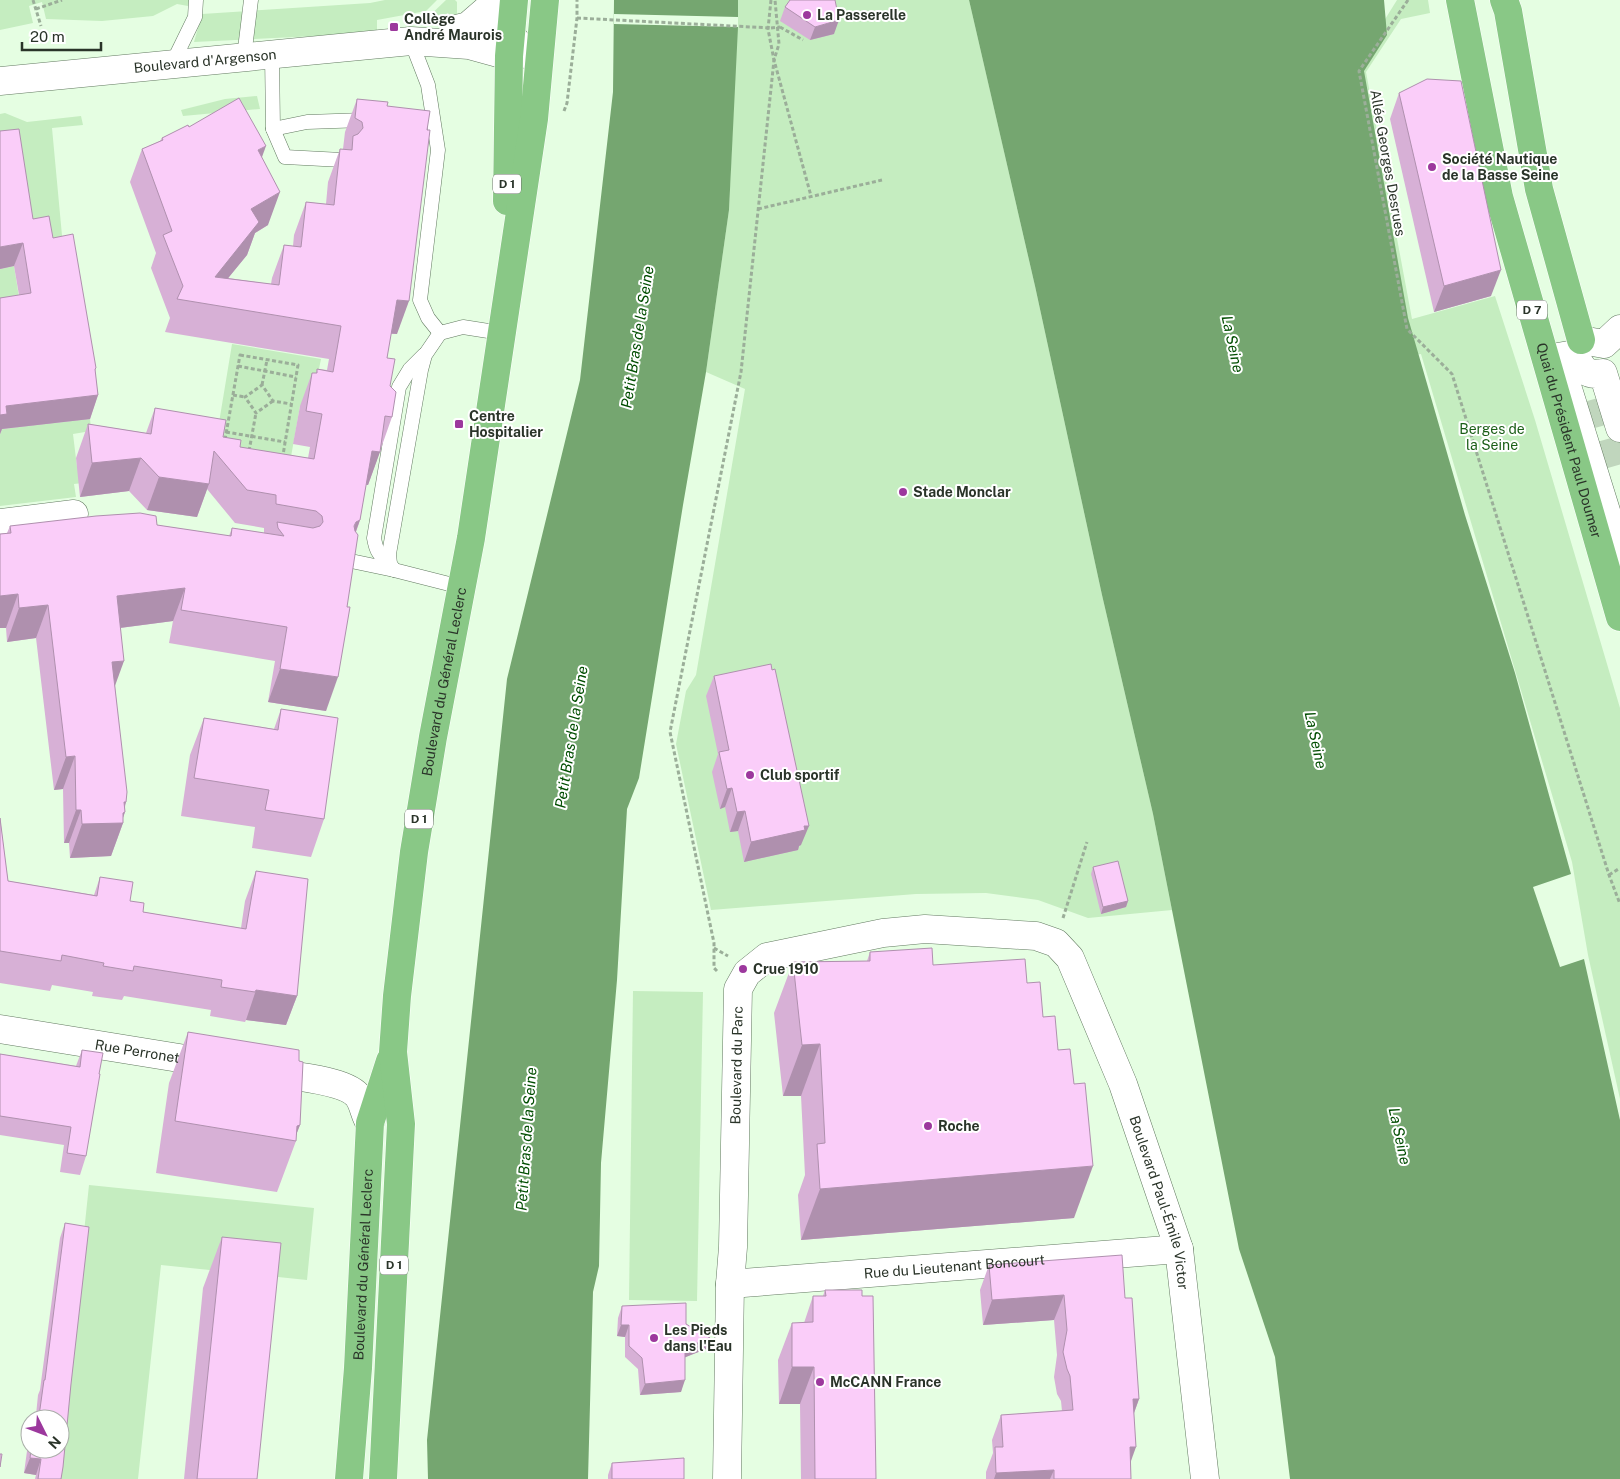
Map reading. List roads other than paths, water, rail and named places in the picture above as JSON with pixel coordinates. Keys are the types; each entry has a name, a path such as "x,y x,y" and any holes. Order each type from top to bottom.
{"main road":[{"name":"Boulevard du Général Leclerc","path":"503,322 510,46 514,0"},
{"name":"Boulevard du Général Leclerc","path":"383,1479 401,1124 393,1052 397,996 414,852 433,737 462,587 534,118 545,0"},
{"name":"Quai du Président Paul Doumer","path":"1460,0 1499,197 1620,617"},
{"path":"1509,4 1539,189 1581,340"},
{"name":"Boulevard du Général Leclerc","path":"349,1479 358,1368 370,1124 393,1052"}],"street":[{"name":"Boulevard d'Argenson","path":"411,41 468,26 498,0"},
{"name":"Boulevard d'Argenson","path":"468,26 510,46"},
{"name":"Boulevard d'Argenson","path":"0,81 411,41 510,46"},
{"path":"510,46 525,52 535,97"},
{"path":"1581,340 1604,344 1620,329"},
{"path":"1583,435 1620,427 1603,373 1595,375 1587,372 1582,368 1575,354 1558,357 1620,556"},
{"path":"0,523 74,514"},
{"name":"Boulevard du Parc","path":"727,1479 730,1284 734,1246 738,989 747,973 767,957 883,933 926,929 1036,936 1056,943"},
{"name":"Boulevard Paul-Émile Victor","path":"1056,943 1070,958 1123,1084 1179,1250 1205,1479"},
{"name":"Rue Perronet","path":"0,1029 326,1082 349,1089 361,1100 365,1116 370,1124"},
{"name":"Rue du Lieutenant Boncourt","path":"730,1284 1179,1250"}],"lane":[{"path":"172,64 194,17 196,0"},
{"path":"244,57 251,0"},
{"path":"411,41 428,86 438,150 420,300 428,318 440,333"},
{"path":"272,54 273,129 285,157 342,160"},
{"path":"273,129 307,122 364,120"},
{"path":"392,567 389,554 425,355 440,333 463,327 503,322"},
{"path":"352,561 392,567 462,587"}],"water":[{"name":"Petit Bras de la Seine","path":"614,0 738,0 738,27 729,210 706,372 639,778 627,809 617,980 601,1163 599,1266 593,1292 588,1479 428,1479 427,1440 507,679 580,380 613,92"},
{"name":"La Seine","path":"969,0 1384,0 1387,35 1364,71 1408,318 1465,515 1515,673 1571,874 1533,887 1560,967 1584,959 1620,1120 1620,1479 1290,1479 1275,1357 1239,1249 1153,814"}],"tunnel":[{"path":"1598,398 1620,476"}],"place":[{"name":"La Passerelle","path":"807,15"},
{"name":"Collège André Maurois","path":"394,27"},
{"name":"Société Nautique de la Basse Seine","path":"1432,167"},
{"name":"Centre Hospitalier","path":"459,424"},
{"name":"Stade Monclar","path":"903,492"},
{"name":"Club sportif","path":"750,775"},
{"name":"Crue 1910","path":"743,969"},
{"name":"Roche","path":"928,1126"},
{"name":"Les Pieds dans l'Eau","path":"654,1338"},
{"name":"McCANN France","path":"820,1382"}],"park label":[{"name":"Berges de la Seine","path":"1492,438"}]}
